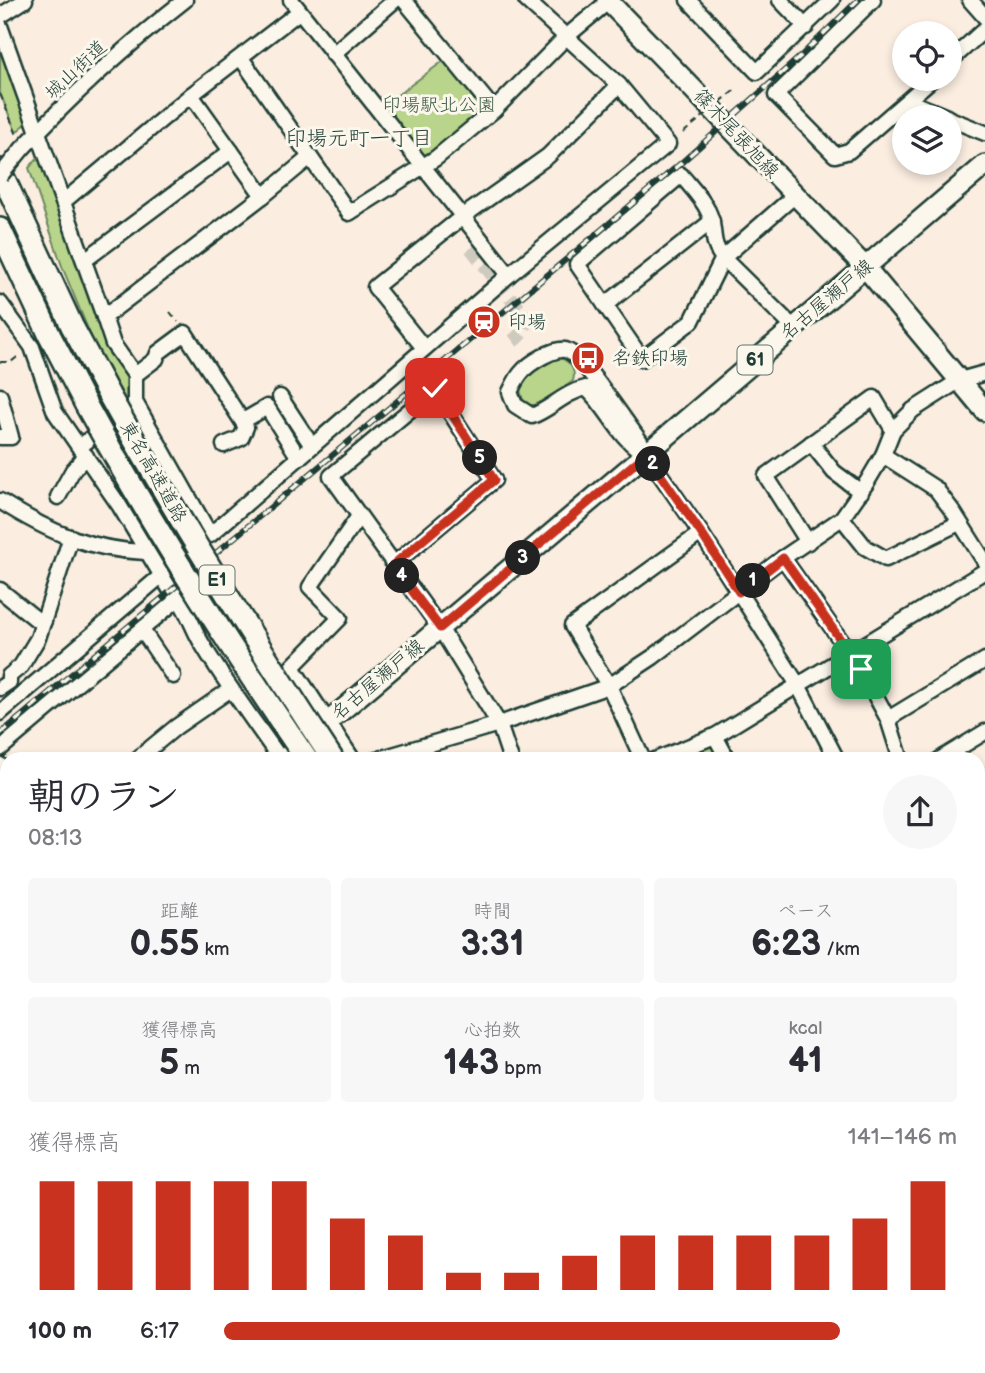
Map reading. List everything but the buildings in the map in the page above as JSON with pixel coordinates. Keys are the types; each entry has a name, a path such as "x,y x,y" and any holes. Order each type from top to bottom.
{"highway":[{"name":"東名高速道路","path":"0,170 56,294 109,395 234,608 328,752"},
{"name":"東名高速道路","path":"0,229 50,336 150,517 206,608 302,752"}],"main road":[{"name":"篠木尾張旭線","path":"609,0 794,196 865,267 985,411"},
{"name":"名古屋瀬戸線","path":"292,752 985,165"}],"street":[{"path":"0,16 25,0"},
{"name":"城山街道","path":"0,176 39,131 130,45 185,0"},
{"path":"333,54 395,0"},
{"path":"404,0 494,110"},
{"path":"0,26 113,344 135,375 135,402 210,535 509,275 668,144 618,85 526,0"},
{"path":"241,58 349,213 436,158 494,110 566,37 609,0"},
{"path":"688,0 757,72 832,0"},
{"path":"780,0 806,27"},
{"path":"873,0 776,95 835,155 849,151 919,91"},
{"path":"970,0 985,17"},
{"path":"63,202 191,95 241,58 295,6 509,275"},
{"path":"962,50 985,29"},
{"path":"424,348 375,287 462,217 548,156 618,85"},
{"path":"191,95 263,196"},
{"path":"908,101 917,105"},
{"path":"962,124 985,133"},
{"path":"85,261 231,151"},
{"path":"104,317 310,157"},
{"path":"794,196 723,258 692,321 642,359 576,264 681,174 708,210 715,250 723,258 794,328"},
{"path":"605,305 712,221"},
{"path":"0,303 32,347 55,412 119,505 145,552 171,591 179,598 200,640 231,689 276,752"},
{"path":"135,375 185,332 243,421 246,431 241,438 224,445"},
{"path":"646,454 632,447 598,398 586,388 578,389 543,412 532,416 516,405 510,393 522,371 545,355 562,349 568,350 582,363 640,441 646,454 701,533 798,685 833,752"},
{"path":"578,389 583,375 582,363"},
{"path":"403,752 499,724 609,686 653,657 783,558 842,518 883,455 893,430 913,410 960,380 985,373"},
{"path":"393,565 494,480 435,388 331,476 393,565 440,628 499,724 508,752"},
{"path":"0,396 11,437 0,437"},
{"path":"281,397 312,446"},
{"path":"808,542 766,476 874,398 893,430"},
{"path":"58,497 83,451 135,402"},
{"path":"243,421 267,407 299,458"},
{"path":"811,443 834,472 861,492"},
{"path":"883,455 936,489 985,562"},
{"path":"0,501 38,525 96,546 145,552"},
{"path":"348,752 292,667 340,618 310,587 359,516"},
{"path":"842,518 865,547 886,559 959,523"},
{"path":"639,752 609,686 572,626 701,533"},
{"path":"0,688 9,682 5,675 21,666 32,650 71,537"},
{"path":"783,558 861,669 888,719 898,752"},
{"path":"675,752 715,736 985,571"},
{"path":"0,713 162,575"},
{"path":"0,590 36,620 44,621"},
{"path":"0,749 179,598"},
{"path":"142,630 173,676"},
{"path":"888,719 985,660"},
{"path":"146,752 176,727 231,689"},
{"path":"952,752 985,732"},
{"path":"715,736 724,752"}],"path":[{"path":"683,132 736,89"},
{"path":"0,94 22,149"},
{"path":"0,362 10,362"}],"green space":[{"path":"0,45 27,123 16,132 0,93"},
{"name":"印場駅北公園","path":"446,59 488,110 425,158 384,105"},
{"path":"40,155 130,378 130,397 123,402 97,351 63,269 29,168"},
{"path":"561,358 572,367 573,381 540,405 528,405 523,400 519,387 537,368"},
{"path":"714,742 718,752 691,752"}],"tunnel":[{"path":"471,248 524,315 523,330 513,341"}],"railway":[{"path":"0,734 681,163 802,55 858,0"}],"place":[{"name":"印場","path":"484,322"},
{"name":"名鉄印場","path":"588,358"}],"district":[{"name":"印場元町一丁目","path":"359,138"}],"route":[{"path":"435,388 494,480 393,565 440,628 646,454 739,592 783,558 861,669"}]}
